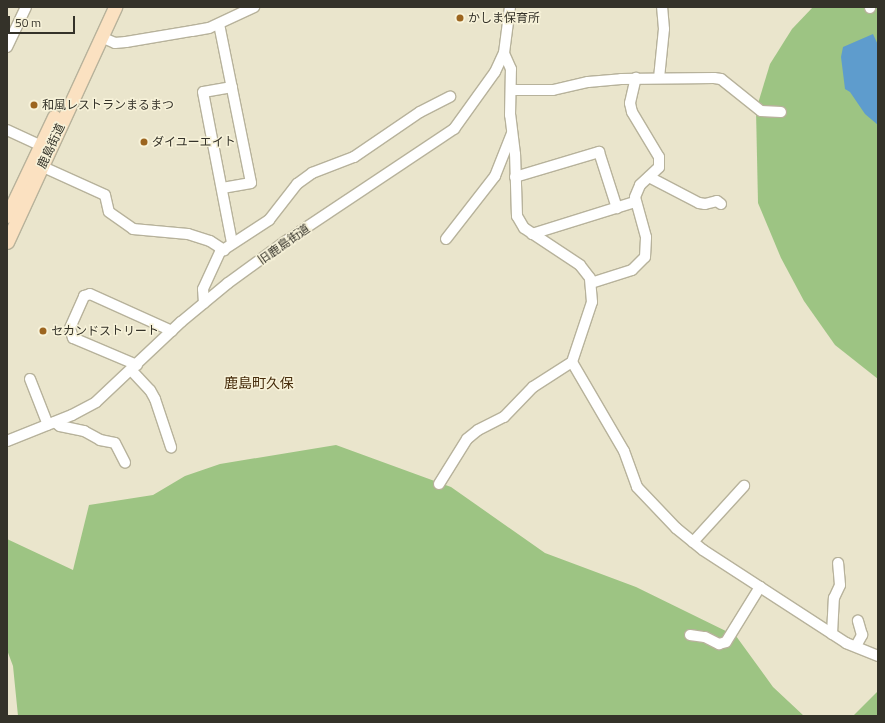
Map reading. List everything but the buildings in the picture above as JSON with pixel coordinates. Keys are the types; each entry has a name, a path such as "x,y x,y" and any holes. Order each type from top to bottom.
{"main road":[{"path":"7,216 45,148 105,7"},
{"name":"鹿島街道","path":"7,242 41,166 45,148 115,7"}],"street":[{"path":"7,47 26,7"},
{"path":"101,37 115,43 192,32 219,24 254,7"},
{"name":"旧鹿島街道","path":"7,441 96,402 204,303 283,243 454,129 495,72 504,53 510,7"},
{"path":"659,78 664,29 662,7"},
{"path":"219,24 251,183 222,188"},
{"path":"439,484 467,439 478,430 504,417 533,387 572,362 592,302 591,283 574,260 524,228 517,216 510,115 512,90 511,70 504,53"},
{"path":"512,90 553,90 588,82 636,78 721,79 762,111 781,112"},
{"path":"591,283 632,270 645,257 646,237 635,202 640,185 659,167 659,157 632,112 630,103 636,78"},
{"path":"232,87 203,92 232,243"},
{"path":"204,303 203,288 219,255 232,243 269,220 304,179 354,157 420,112 450,97"},
{"path":"7,130 45,148"},
{"path":"446,239 495,176 512,133"},
{"path":"515,177 599,152 617,208"},
{"path":"41,166 105,195 109,212 133,229 188,234 210,241 224,250"},
{"path":"649,177 699,203 705,204 717,201 721,204"},
{"path":"532,234 635,202"},
{"path":"171,447 155,398 134,368 73,338 70,328 84,296 90,294 172,331"},
{"path":"572,362 624,451 636,487 693,542 832,634 878,656"},
{"path":"30,379 51,423 84,431 100,440 115,443 125,463"},
{"path":"693,542 744,486"},
{"path":"832,634 834,598 840,585 838,563"},
{"path":"690,635 705,637 718,644 726,642 760,587"},
{"path":"856,646 862,635 858,621"}],"green space":[{"path":"813,7 878,7 878,379 835,345 804,301 781,258 758,203 756,110 770,64 792,29"},
{"path":"336,445 451,487 545,553 636,587 736,636 773,687 804,716 18,716 13,666 7,650 7,539 73,570 89,505 153,495 185,476 220,464"},
{"path":"878,691 878,716 853,716"}],"water":[{"path":"873,34 878,45 878,125 865,114 850,92 845,89 841,57 843,47"}],"place":[{"name":"かしま保育所","path":"460,18"},
{"name":"和風レストランまるまつ","path":"34,105"},
{"name":"ダイユーエイト","path":"144,142"},
{"name":"セカンドストリート","path":"43,331"}],"district":[{"name":"鹿島町久保","path":"259,383"}]}
